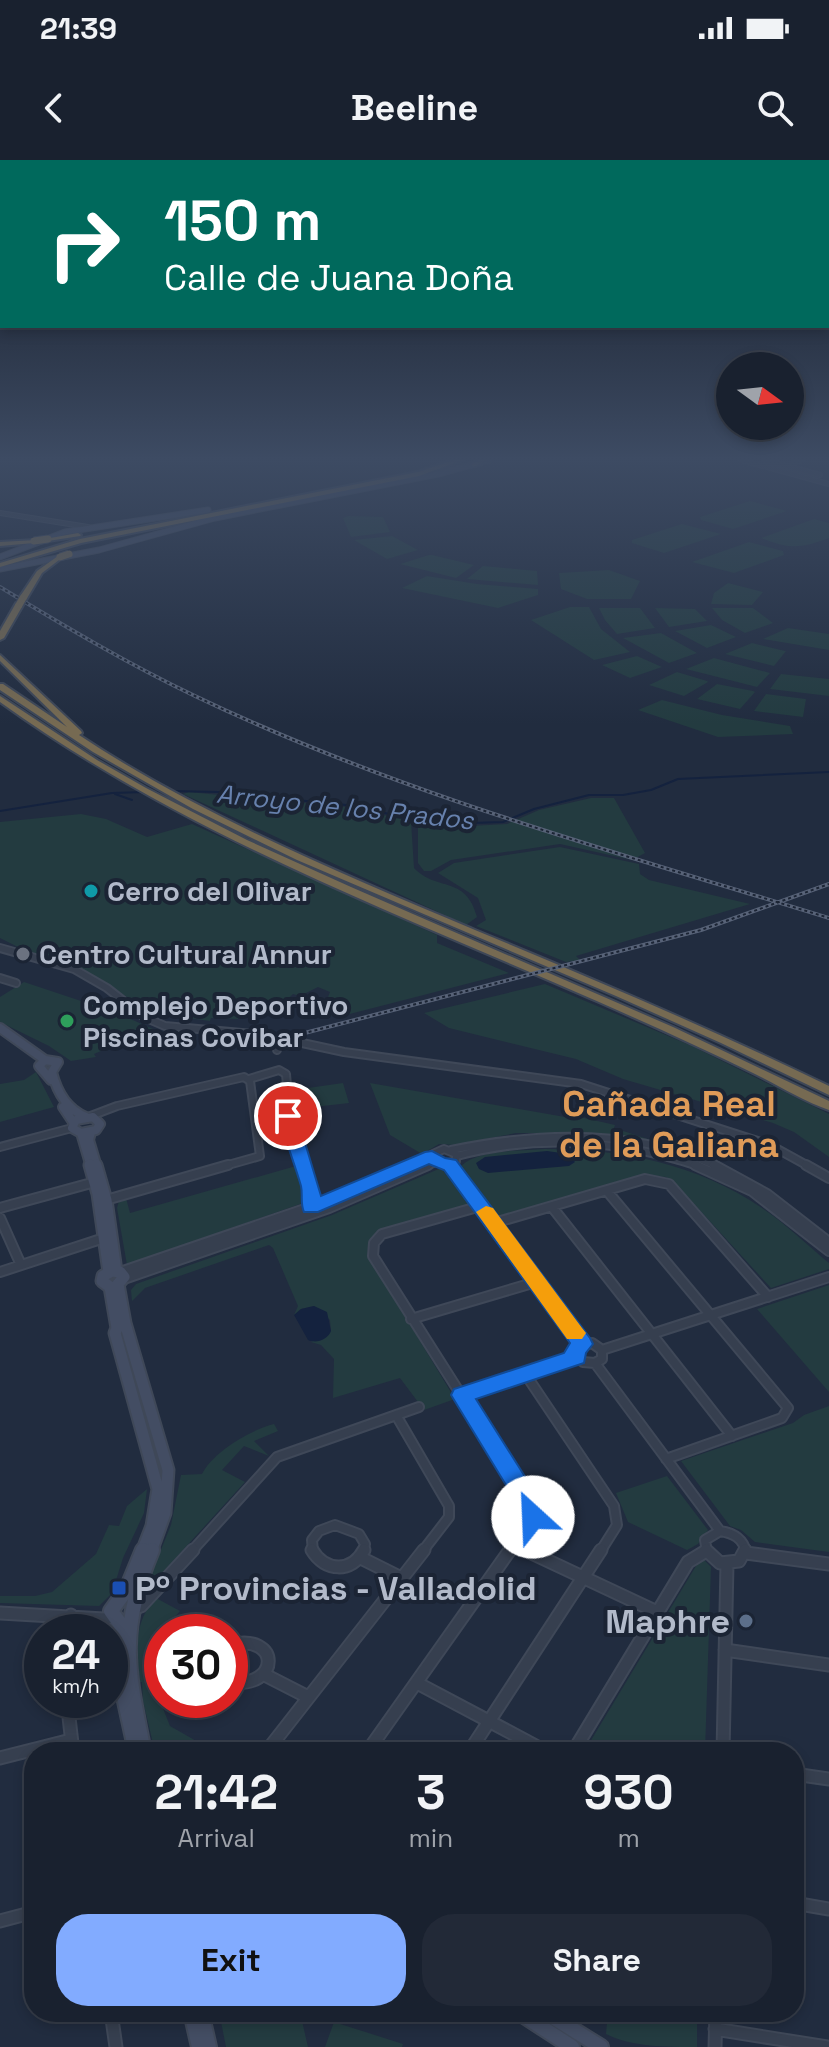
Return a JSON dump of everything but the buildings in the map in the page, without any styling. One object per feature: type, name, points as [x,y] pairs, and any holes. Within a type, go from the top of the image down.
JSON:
[{"type":"highway","points":[[0,563],[48,548]]},
{"type":"highway","points":[[0,563],[54,548]]},
{"type":"highway","points":[[0,638],[39,572],[60,557],[86,548]]},
{"type":"highway","points":[[0,626],[19,604]]},
{"type":"highway","points":[[0,657],[76,732]]},
{"type":"highway","points":[[0,665],[23,682]]},
{"type":"highway","points":[[0,678],[132,771]]},
{"type":"highway","points":[[0,686],[61,730],[182,800],[297,856],[654,1009],[829,1091]]},
{"type":"highway","points":[[0,698],[37,727]]},
{"type":"highway","points":[[0,707],[161,801],[273,856],[705,1045],[829,1106]]},
{"type":"main road","points":[[0,563],[30,548]]},
{"type":"main road","points":[[0,563],[105,548]]},
{"type":"main road","points":[[0,1028],[23,1041],[48,1066],[79,1129],[95,1182],[104,1238],[116,1277]]},
{"type":"main road","points":[[48,1066],[65,1102],[74,1112],[99,1121],[99,1127],[79,1129]]},
{"type":"main road","points":[[79,1129],[87,1117]]},
{"type":"main road","points":[[79,1129],[89,1140],[106,1200],[116,1277],[115,1333],[158,1489],[152,1526],[123,1610],[123,1692],[134,1742]]},
{"type":"main road","points":[[123,1610],[128,1662],[142,1742]]},
{"type":"main road","points":[[193,2022],[199,2047]]},
{"type":"main road","points":[[203,2022],[209,2047]]},
{"type":"main road","points":[[533,2022],[572,2047]]},
{"type":"main road","points":[[561,2022],[601,2047]]},
{"type":"street","points":[[0,948],[74,969],[107,988],[151,1021],[180,1029],[279,1037],[344,1052],[581,1084],[770,1145],[829,1178]]},
{"type":"street","points":[[0,978],[16,983]]},
{"type":"street","points":[[277,1050],[279,1037]]},
{"type":"street","points":[[87,1117],[229,1078],[249,1079],[279,1070],[286,1074],[285,1097],[289,1122],[312,1189],[311,1207]]},
{"type":"street","points":[[106,1200],[260,1156],[249,1079]]},
{"type":"street","points":[[99,1121],[108,1110]]},
{"type":"street","points":[[0,1147],[79,1129]]},
{"type":"street","points":[[454,1153],[498,1140],[548,1136],[597,1138],[658,1148],[717,1167],[745,1180],[787,1207],[829,1242]]},
{"type":"street","points":[[116,1277],[329,1208],[434,1159],[441,1149],[454,1153],[559,1142],[626,1148],[662,1155],[739,1184],[780,1210],[829,1251]]},
{"type":"street","points":[[450,1164],[454,1153]]},
{"type":"street","points":[[116,1277],[434,1159],[450,1164],[583,1344]]},
{"type":"street","points":[[494,1223],[645,1179],[669,1184],[768,1297]]},
{"type":"street","points":[[0,1208],[95,1182]]},
{"type":"street","points":[[607,1191],[788,1408],[782,1418],[666,1459]]},
{"type":"street","points":[[374,1742],[529,1526],[532,1510],[462,1395],[458,1394],[376,1265],[374,1243],[389,1231],[481,1206]]},
{"type":"street","points":[[552,1207],[732,1436]]},
{"type":"street","points":[[0,1218],[21,1265]]},
{"type":"street","points":[[0,1272],[104,1238]]},
{"type":"street","points":[[602,1350],[829,1277]]},
{"type":"street","points":[[411,1319],[536,1282]]},
{"type":"street","points":[[592,1343],[602,1350],[602,1359],[595,1363],[582,1362],[575,1351],[583,1344],[592,1343]]},
{"type":"street","points":[[462,1395],[576,1357]]},
{"type":"street","points":[[595,1363],[720,1531],[737,1535],[746,1553]]},
{"type":"street","points":[[475,1742],[615,1532],[617,1513],[526,1375]]},
{"type":"street","points":[[115,1614],[141,1606],[277,1457],[419,1407]]},
{"type":"street","points":[[274,1742],[451,1512],[396,1415]]},
{"type":"street","points":[[344,1525],[362,1537],[364,1544],[359,1557],[345,1566],[327,1566],[314,1557],[311,1543],[319,1531],[344,1525]]},
{"type":"street","points":[[720,1531],[705,1540],[706,1551],[714,1560],[727,1564],[739,1561],[746,1553]]},
{"type":"street","points":[[515,1545],[657,1612]]},
{"type":"street","points":[[579,1742],[688,1562],[706,1551]]},
{"type":"street","points":[[746,1553],[829,1564]]},
{"type":"street","points":[[359,1557],[401,1578]]},
{"type":"street","points":[[723,1742],[727,1564]]},
{"type":"street","points":[[0,1613],[36,1614]]},
{"type":"street","points":[[248,1642],[253,1641],[265,1648],[270,1661],[265,1675],[248,1683]]},
{"type":"street","points":[[725,1650],[829,1665]]},
{"type":"street","points":[[265,1675],[308,1697]]},
{"type":"street","points":[[417,1683],[528,1742]]},
{"type":"street","points":[[69,1718],[72,1742]]},
{"type":"street","points":[[0,1758],[24,1754]]},
{"type":"street","points":[[804,1775],[829,1779]]},
{"type":"street","points":[[804,1905],[829,1909]]},
{"type":"street","points":[[0,1921],[24,1915]]},
{"type":"street","points":[[112,2022],[116,2047]]},
{"type":"street","points":[[715,2022],[715,2047]]},
{"type":"street","points":[[715,2029],[827,2047]]},
{"type":"green space","points":[[368,548],[418,550],[387,559]]},
{"type":"green space","points":[[648,548],[679,548],[664,553]]},
{"type":"green space","points":[[732,548],[772,548],[783,551],[784,555],[734,573],[692,562]]},
{"type":"green space","points":[[429,555],[474,565],[456,578],[400,564]]},
{"type":"green space","points":[[483,566],[537,571],[538,585],[467,579]]},
{"type":"green space","points":[[609,570],[640,581],[631,599],[587,599],[561,589],[559,573]]},
{"type":"green space","points":[[427,576],[538,589],[538,595],[498,608],[402,588]]},
{"type":"green space","points":[[728,583],[763,592],[752,605],[711,604],[714,593]]},
{"type":"green space","points":[[570,607],[589,607],[601,629],[630,652],[594,660],[531,620]]},
{"type":"green space","points":[[599,608],[640,608],[655,628],[617,634]]},
{"type":"green space","points":[[655,608],[695,609],[707,621],[669,627]]},
{"type":"green space","points":[[712,608],[753,608],[773,623],[745,633],[722,620]]},
{"type":"green space","points":[[711,625],[736,637],[707,648],[675,631]]},
{"type":"green space","points":[[788,628],[829,634],[829,650],[763,639]]},
{"type":"green space","points":[[661,633],[697,653],[669,663],[623,638]]},
{"type":"green space","points":[[752,643],[786,651],[774,666],[725,654]]},
{"type":"green space","points":[[637,656],[662,667],[630,678],[602,665]]},
{"type":"green space","points":[[714,658],[770,673],[757,687],[686,669]]},
{"type":"green space","points":[[677,672],[708,682],[684,696],[649,685]]},
{"type":"green space","points":[[781,674],[829,679],[829,696],[770,689]]},
{"type":"green space","points":[[717,684],[755,692],[740,709],[697,699]]},
{"type":"green space","points":[[766,694],[806,699],[803,717],[754,711]]},
{"type":"green space","points":[[662,700],[722,715],[790,726],[793,734],[718,737],[638,710]]},
{"type":"green space","points":[[189,792],[346,807],[411,821],[414,868],[466,895],[477,917],[466,925],[183,794]]},
{"type":"green space","points":[[591,798],[614,798],[645,853],[632,860],[560,844],[451,860],[431,871],[424,871],[418,863],[418,822],[470,826],[507,824],[539,810]]},
{"type":"green space","points":[[81,814],[106,819],[147,837],[192,824],[437,935],[437,943],[509,973],[338,1017],[325,1015],[333,1008],[325,1005],[330,992],[318,987],[300,996],[293,994],[271,1015],[240,1013],[238,1019],[211,1018],[210,1021],[158,1014],[74,968],[40,958],[0,938],[0,822]]},
{"type":"green space","points":[[560,847],[639,864],[640,874],[649,880],[750,904],[576,956],[580,960],[566,962],[476,926],[486,920],[478,898],[438,873],[454,863]]},
{"type":"green space","name":"Complejo Deportivo Piscinas Covibar","points":[[24,982],[117,1013],[153,1029],[94,1054],[96,1057],[71,1061],[49,1046],[0,1022],[0,997]]},
{"type":"green space","points":[[545,984],[692,1046],[829,1114],[829,1157],[794,1132],[773,1123],[623,1079],[576,1059],[449,1028],[424,1013]]},
{"type":"green space","points":[[36,1072],[54,1107],[0,1122],[0,1084],[24,1080]]},
{"type":"green space","points":[[343,1083],[349,1103],[314,1107],[308,1088]]},
{"type":"green space","points":[[370,1083],[565,1117],[567,1114],[615,1125],[614,1128],[663,1144],[589,1133],[516,1133],[455,1145],[439,1144],[422,1154],[390,1135]]},
{"type":"green space","points":[[545,1149],[631,1156],[712,1180],[771,1214],[829,1263],[829,1269],[771,1288],[666,1177],[645,1176],[499,1217],[461,1166],[478,1156]]},
{"type":"green space","points":[[296,1166],[307,1198],[303,1203],[127,1265],[117,1208],[119,1201],[126,1198],[130,1213]]},
{"type":"green space","points":[[441,1168],[470,1205],[379,1232],[368,1245],[368,1255],[455,1399],[424,1410],[400,1378],[333,1398],[334,1359],[321,1345],[311,1342],[331,1331],[330,1320],[314,1306],[301,1309],[294,1315],[298,1306],[269,1245],[145,1288],[132,1301],[131,1290],[136,1284],[332,1215]]},
{"type":"green space","points":[[829,1285],[829,1392],[757,1309]]},
{"type":"green space","points":[[829,1406],[829,1552],[755,1542],[741,1530],[730,1526],[681,1461],[793,1423],[804,1415]]},
{"type":"green space","points":[[274,1424],[278,1431],[254,1441],[269,1456],[244,1446],[222,1470],[245,1482],[152,1584],[147,1584],[171,1525],[181,1475],[202,1474],[233,1443]]},
{"type":"green space","points":[[667,1476],[708,1530],[698,1544],[687,1550],[628,1522],[616,1493]]},
{"type":"green space","points":[[147,1489],[144,1513],[123,1558],[112,1593],[99,1606],[0,1603],[0,1596],[35,1596],[52,1592],[96,1554],[109,1525],[119,1526],[127,1506]]},
{"type":"green space","points":[[703,1559],[711,1567],[705,1742],[590,1742]]},
{"type":"green space","points":[[156,1598],[180,1611],[177,1614],[145,1614]]},
{"type":"green space","points":[[144,1615],[144,1705],[137,1648]]},
{"type":"green space","points":[[147,1718],[167,1718],[170,1726],[198,1742],[153,1742]]},
{"type":"green space","points":[[221,2022],[302,2022],[308,2047],[226,2047]]},
{"type":"green space","points":[[334,2022],[403,2044],[402,2047],[325,2047]]},
{"type":"green space","points":[[607,2022],[697,2022],[697,2047],[627,2042],[606,2034]]},
{"type":"water","points":[[547,1151],[568,1154],[575,1162],[569,1166],[488,1173],[479,1169],[476,1163],[485,1157]]},
{"type":"water","points":[[314,1306],[327,1312],[331,1331],[318,1341],[308,1340],[294,1315],[301,1309]]},
{"type":"waterway","name":"Arroyo de los Prados","points":[[172,791],[218,792],[346,805],[413,819],[471,823],[503,822],[534,809],[589,795],[623,795],[651,790],[678,779],[829,772]]},
{"type":"waterway","name":"Arroyo de los Prados","points":[[0,811],[112,793],[145,792]]},
{"type":"waterway","name":"Arroyo de los Prados","points":[[152,792],[165,792]]},
{"type":"waterway","points":[[115,794],[132,800]]},
{"type":"railway","points":[[0,587],[170,684],[272,731],[508,819],[778,902]]},
{"type":"railway","points":[[778,902],[829,884]]},
{"type":"railway","points":[[297,1035],[701,930],[778,902]]},
{"type":"railway","points":[[778,902],[829,918]]},
{"type":"slow traffic","points":[[486,1212],[575,1333]]},
{"type":"place","name":"Cerro del Olivar","points":[[91,891]]},
{"type":"place","name":"Centro Cultural Annur","points":[[23,954]]},
{"type":"place","name":"Complejo Deportivo Piscinas Covibar","points":[[67,1021]]},
{"type":"place","name":"Pº Provincias - Valladolid","points":[[119,1588]]},
{"type":"place","name":"Maphre","points":[[746,1621]]},
{"type":"district","name":"Cañada Real de la Galiana","points":[[669,1124]]},
{"type":"route","points":[[288,1116],[296,1150],[312,1189],[311,1207],[432,1156],[440,1164],[450,1164],[583,1344],[575,1351],[576,1357],[462,1395],[529,1502],[533,1517]]}]
